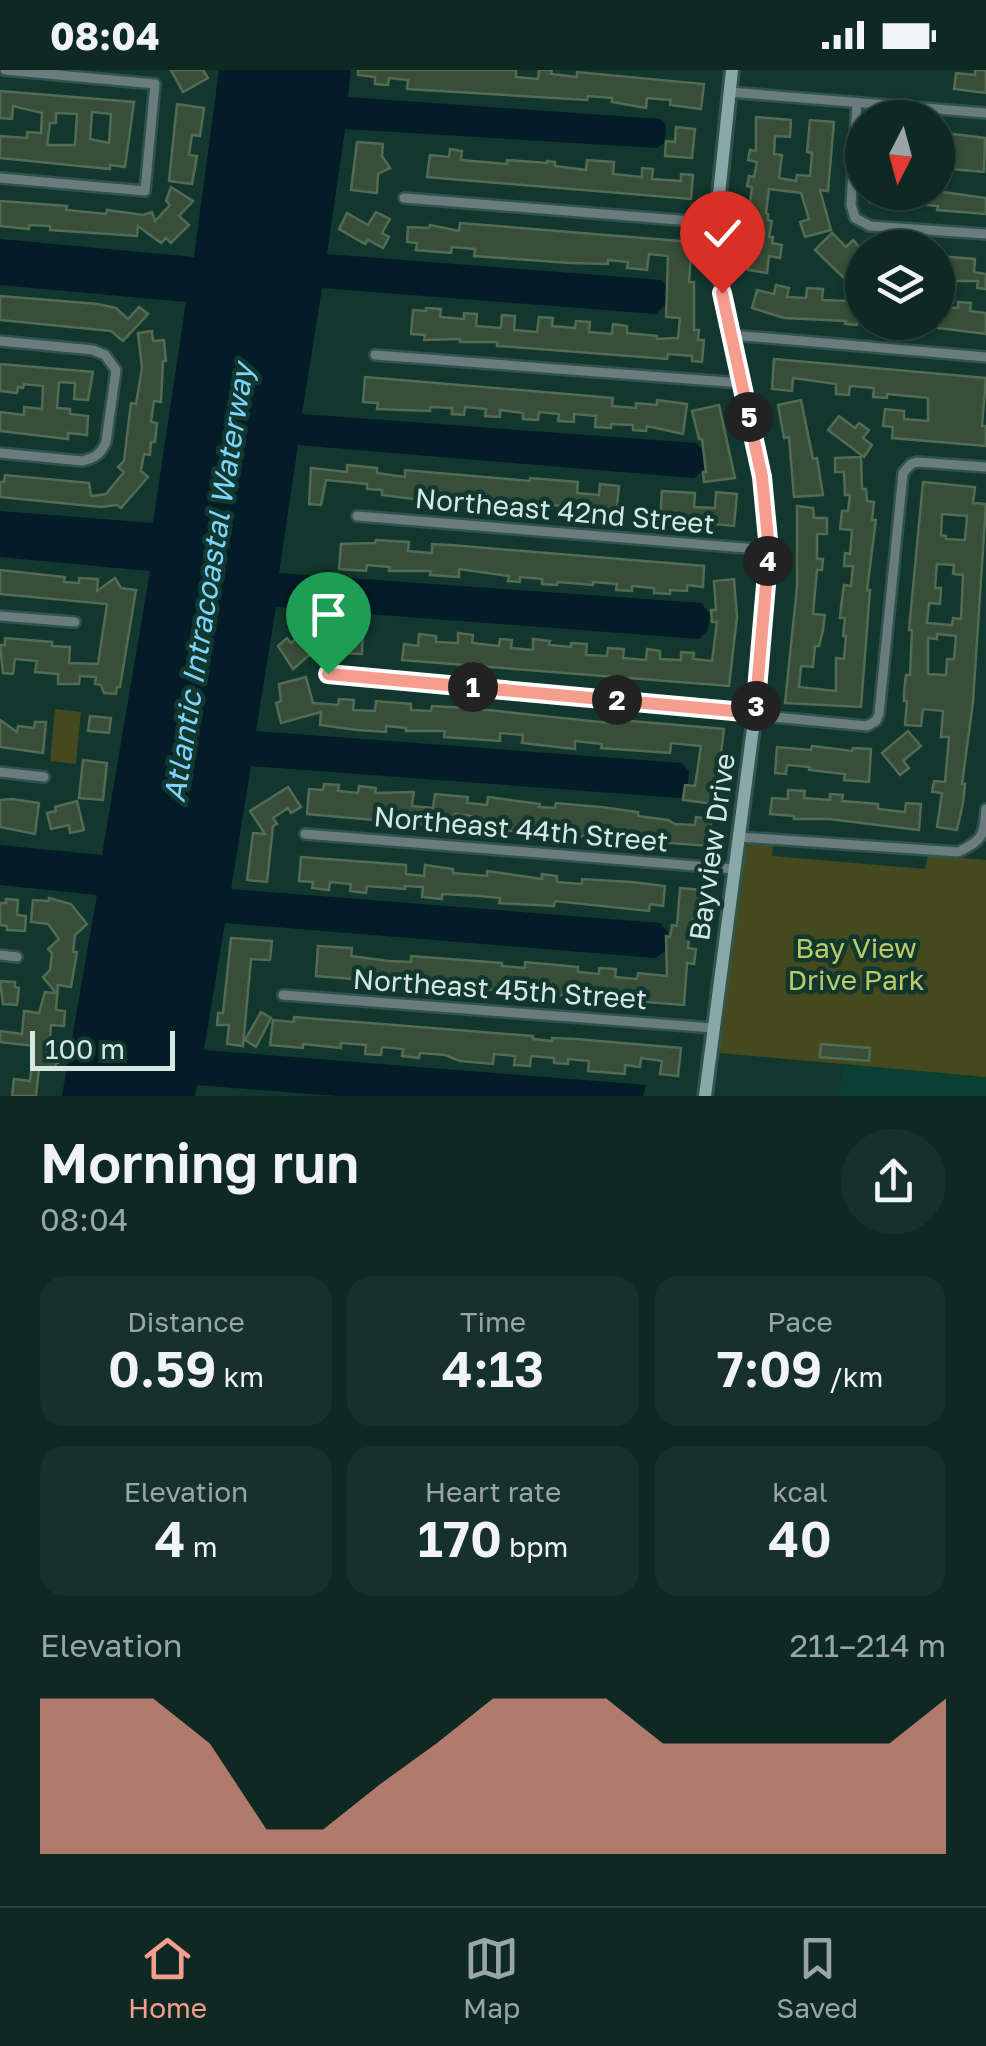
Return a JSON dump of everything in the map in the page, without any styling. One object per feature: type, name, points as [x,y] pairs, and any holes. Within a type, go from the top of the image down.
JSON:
[{"type":"street","points":[[0,178],[145,190],[156,84],[4,70]]},
{"type":"street","name":"Bayview Drive","points":[[704,1096],[755,713],[769,550],[762,477],[722,293],[716,223],[732,70]]},
{"type":"street","points":[[729,92],[845,102]]},
{"type":"street","points":[[955,111],[986,114]]},
{"type":"street","points":[[404,198],[716,223]]},
{"type":"street","points":[[853,210],[856,218],[870,226],[986,234]]},
{"type":"street","points":[[732,335],[986,357]]},
{"type":"street","points":[[0,341],[93,350],[105,355],[116,370],[106,442],[93,459],[0,454]]},
{"type":"street","points":[[375,355],[741,384]]},
{"type":"street","points":[[328,674],[867,726],[880,714],[900,480],[906,468],[917,462],[986,467]]},
{"type":"street","name":"Northeast 42nd Street","points":[[357,516],[769,550]]},
{"type":"street","points":[[0,616],[74,622]]},
{"type":"street","points":[[0,772],[44,777]]},
{"type":"street","points":[[739,837],[958,852],[975,844],[984,833],[986,809]]},
{"type":"street","name":"Northeast 44th Street","points":[[304,834],[733,869]]},
{"type":"street","points":[[0,955],[16,957]]},
{"type":"street","name":"Northeast 45th Street","points":[[283,995],[714,1028]]},
{"type":"shaded area","points":[[843,1064],[986,1077],[986,1096],[839,1096]]},
{"type":"green space","points":[[55,709],[81,712],[76,764],[50,761]]},
{"type":"green space","name":"Bay View Drive Park","points":[[754,843],[773,844],[772,856],[925,869],[928,855],[986,860],[986,1077],[719,1053],[742,853]]},
{"type":"water","name":"Atlantic Intracoastal Waterway","points":[[219,70],[351,70],[348,97],[661,119],[666,125],[665,142],[657,148],[345,129],[327,254],[661,280],[668,287],[666,304],[656,314],[322,288],[302,414],[696,443],[704,451],[704,470],[694,478],[298,445],[279,573],[701,603],[710,614],[708,630],[699,639],[276,607],[256,731],[682,763],[689,772],[687,791],[681,798],[251,766],[231,889],[660,923],[668,932],[666,950],[656,958],[225,923],[204,1050],[646,1085],[643,1096],[337,1096],[197,1085],[195,1096],[62,1096],[97,895],[0,885],[0,845],[102,855],[150,571],[0,557],[0,511],[153,523],[186,302],[0,285],[0,239],[194,257]]},
{"type":"building","points":[[171,70],[203,70],[208,78],[183,92]]},
{"type":"building","points":[[358,70],[516,70],[516,77],[538,79],[539,70],[552,70],[551,74],[577,77],[577,72],[704,84],[701,109],[647,98],[646,108],[588,96],[587,100],[407,89],[408,80],[389,78],[388,85],[375,84],[375,77],[358,75]]},
{"type":"building","points":[[975,70],[986,70],[986,93],[954,89],[956,73],[975,75]]},
{"type":"building","points":[[0,91],[134,102],[125,167],[110,165],[110,169],[0,158],[0,136],[27,138],[27,132],[41,133],[42,113],[13,106],[12,119],[0,118]],"holes":[[[92,112],[111,114],[109,143],[90,139]],[[56,113],[77,114],[75,145],[47,145],[50,123],[56,123]]]},
{"type":"building","points":[[177,104],[204,108],[200,136],[192,135],[189,155],[197,156],[192,184],[169,181]]},
{"type":"building","points":[[756,117],[791,120],[790,137],[775,136],[774,154],[782,155],[779,178],[796,181],[797,175],[810,176],[810,120],[834,122],[828,191],[820,190],[831,230],[805,237],[800,222],[809,219],[801,193],[769,189],[769,237],[773,237],[772,243],[782,245],[780,258],[769,256],[767,273],[748,270],[755,226],[747,224],[752,187],[747,186],[757,162],[748,160],[750,150],[756,151]]},
{"type":"building","points":[[676,127],[695,129],[692,158],[665,156],[666,141],[675,142]]},
{"type":"building","points":[[955,134],[985,138],[984,172],[955,169]]},
{"type":"building","points":[[357,142],[383,144],[382,156],[390,168],[378,174],[377,193],[351,190]]},
{"type":"building","points":[[450,149],[462,151],[461,160],[507,164],[507,160],[547,161],[555,162],[555,166],[586,170],[587,160],[614,162],[613,174],[642,177],[642,168],[653,169],[652,179],[681,181],[681,174],[693,175],[691,199],[427,177],[430,155],[449,157]]},
{"type":"building","points":[[171,187],[193,201],[179,216],[189,225],[171,243],[166,238],[161,243],[138,226],[137,236],[50,230],[50,226],[0,226],[0,201],[67,206],[66,210],[106,214],[107,210],[143,215],[152,212],[155,221],[170,205],[166,201]]},
{"type":"building","points":[[955,194],[986,198],[986,214],[937,210],[955,210]]},
{"type":"building","points":[[376,212],[390,219],[382,233],[389,237],[383,248],[368,240],[365,244],[339,229],[347,213],[368,225]]},
{"type":"building","points":[[460,223],[692,242],[689,282],[694,282],[694,330],[699,330],[698,340],[704,340],[702,362],[692,361],[692,356],[668,354],[667,359],[497,346],[497,342],[424,340],[425,335],[411,334],[413,310],[426,308],[441,309],[440,317],[464,319],[464,313],[477,314],[476,326],[501,328],[502,315],[515,316],[514,330],[537,332],[539,317],[553,318],[552,326],[575,328],[576,321],[590,322],[589,332],[612,334],[613,324],[627,326],[627,333],[657,339],[678,338],[680,318],[666,317],[668,256],[649,254],[647,270],[627,268],[628,262],[608,260],[608,264],[570,263],[474,256],[475,249],[452,247],[451,253],[416,250],[417,243],[407,242],[408,227],[430,225],[459,231]]},
{"type":"building","points":[[832,233],[845,246],[845,279],[815,250]]},
{"type":"building","points":[[955,257],[975,259],[974,272],[986,274],[986,289],[977,288],[978,281],[955,281]]},
{"type":"building","points":[[776,285],[789,288],[787,297],[806,298],[807,288],[823,289],[822,300],[845,301],[845,321],[784,318],[752,308],[757,290],[774,294]]},
{"type":"building","points":[[0,296],[98,304],[116,308],[128,319],[139,307],[148,314],[123,341],[111,331],[0,320]]},
{"type":"building","points":[[958,302],[971,303],[970,311],[986,313],[986,334],[955,330]]},
{"type":"building","points":[[152,331],[153,341],[164,340],[166,361],[161,402],[154,401],[151,422],[157,423],[155,442],[151,442],[150,455],[144,454],[141,471],[148,477],[121,508],[0,497],[0,482],[4,482],[5,475],[89,483],[91,496],[106,494],[124,472],[118,467],[124,461],[131,403],[136,404],[142,368],[138,333]]},
{"type":"building","points":[[774,359],[986,378],[982,426],[986,426],[986,446],[892,438],[893,427],[883,426],[885,409],[904,411],[904,419],[928,421],[928,398],[887,394],[887,398],[873,397],[874,388],[850,386],[849,395],[836,394],[836,384],[793,378],[792,391],[772,389]]},
{"type":"building","points":[[0,364],[93,372],[88,400],[74,399],[75,383],[59,382],[57,408],[88,416],[87,435],[68,433],[68,439],[0,431],[0,412],[24,415],[24,407],[42,409],[43,386],[24,384],[17,393],[0,391]]},
{"type":"building","points":[[365,377],[613,398],[612,406],[636,408],[636,403],[657,405],[657,400],[687,404],[683,434],[647,426],[646,431],[633,430],[633,425],[595,427],[596,416],[574,414],[574,422],[558,421],[559,414],[539,412],[538,420],[500,410],[500,417],[485,416],[486,409],[465,407],[464,415],[452,414],[452,408],[377,409],[378,403],[363,402]]},
{"type":"building","points":[[801,400],[823,495],[794,497],[789,437],[784,438],[778,405]]},
{"type":"building","points":[[719,405],[735,478],[704,482],[702,439],[692,411]]},
{"type":"building","points":[[839,416],[855,428],[859,423],[869,430],[863,438],[872,445],[864,457],[828,430]]},
{"type":"building","points":[[861,457],[862,489],[866,489],[867,501],[874,502],[872,520],[876,520],[867,590],[861,707],[785,703],[797,587],[797,506],[813,508],[814,518],[827,518],[827,534],[817,534],[817,559],[823,559],[822,570],[817,570],[813,614],[825,615],[823,630],[819,646],[815,646],[813,667],[801,666],[799,687],[836,691],[836,658],[844,659],[846,636],[841,607],[844,585],[851,586],[853,566],[844,566],[845,553],[850,554],[852,530],[840,529],[842,511],[848,511],[850,495],[845,495],[844,472],[835,472],[835,458]]},
{"type":"building","points":[[347,465],[377,468],[377,473],[405,477],[405,470],[578,482],[577,493],[599,495],[600,484],[619,486],[616,517],[562,512],[563,506],[536,504],[536,510],[461,503],[461,499],[433,496],[432,502],[382,495],[382,490],[367,489],[367,484],[326,480],[321,505],[309,504],[311,468],[347,472]]},
{"type":"building","points":[[923,482],[975,487],[973,503],[986,504],[973,702],[957,830],[937,827],[942,793],[932,792],[934,781],[945,782],[949,737],[941,737],[943,711],[923,709],[921,726],[905,725],[909,630]],"holes":[[[942,514],[967,516],[965,540],[941,535]],[[937,564],[954,565],[953,574],[963,575],[961,619],[953,618],[952,625],[927,623],[929,603],[940,604],[941,588],[935,588]],[[937,634],[956,636],[954,659],[947,659],[946,675],[928,674],[928,638],[937,639]]]},
{"type":"building","points":[[662,491],[695,493],[694,507],[715,508],[716,492],[737,494],[734,526],[660,519]]},
{"type":"building","points":[[409,542],[408,551],[432,553],[432,544],[704,566],[703,587],[687,585],[687,591],[670,590],[670,594],[632,586],[632,591],[616,590],[617,584],[593,582],[542,584],[542,579],[520,577],[520,582],[508,581],[509,576],[459,569],[459,577],[430,575],[431,571],[389,571],[390,567],[367,565],[366,571],[339,569],[341,544]]},
{"type":"building","points":[[0,570],[65,577],[64,582],[98,579],[97,591],[115,578],[121,588],[136,590],[116,694],[104,693],[101,685],[95,684],[96,677],[80,676],[79,684],[58,684],[58,674],[35,672],[37,661],[15,659],[13,674],[3,673],[0,645],[5,645],[5,638],[70,647],[69,663],[98,664],[107,604],[0,594]]},
{"type":"building","points":[[734,579],[737,617],[729,686],[402,660],[404,644],[418,646],[419,634],[436,636],[436,642],[458,643],[458,633],[473,635],[472,643],[499,646],[500,639],[512,640],[511,648],[533,650],[533,639],[550,641],[549,645],[587,644],[586,655],[607,656],[608,648],[624,649],[623,658],[646,660],[647,649],[660,651],[660,659],[681,660],[681,652],[694,653],[693,659],[712,661],[717,622],[712,622],[711,610],[716,610],[714,581]]},
{"type":"building","points":[[314,624],[328,639],[293,669],[278,646],[287,638],[291,643]]},
{"type":"building","points":[[331,626],[363,627],[362,654],[331,653]]},
{"type":"building","points":[[306,677],[313,703],[338,705],[339,699],[354,700],[353,710],[375,711],[376,701],[411,704],[411,710],[431,711],[432,706],[469,708],[619,724],[620,720],[724,729],[715,804],[683,800],[685,785],[695,786],[701,746],[671,743],[670,753],[601,748],[602,744],[575,741],[575,749],[522,743],[523,735],[500,733],[500,741],[444,737],[445,731],[406,731],[386,726],[386,732],[357,730],[320,725],[321,712],[281,723],[276,703],[281,701],[279,684]]},
{"type":"building","points":[[90,716],[111,718],[109,733],[88,731]]},
{"type":"building","points":[[0,720],[17,732],[18,726],[34,728],[35,722],[46,722],[43,753],[0,747]]},
{"type":"building","points":[[908,731],[921,746],[903,761],[909,768],[900,775],[882,753]]},
{"type":"building","points":[[812,746],[871,749],[869,782],[844,780],[845,774],[809,770],[810,767],[787,765],[786,774],[775,773],[777,747],[811,750]]},
{"type":"building","points":[[83,760],[107,763],[103,800],[79,798]]},
{"type":"building","points":[[324,784],[339,785],[338,791],[358,793],[359,786],[376,788],[375,793],[414,792],[412,806],[433,808],[435,794],[468,797],[467,803],[487,805],[488,797],[540,804],[539,807],[555,808],[556,803],[601,807],[638,812],[638,816],[675,824],[695,825],[696,817],[711,819],[709,846],[471,828],[472,816],[455,814],[454,819],[433,817],[432,825],[307,814],[309,789],[323,790]]},
{"type":"building","points":[[288,787],[301,807],[291,813],[288,808],[273,818],[277,824],[273,826],[267,882],[247,880],[253,833],[265,834],[250,811]]},
{"type":"building","points":[[788,790],[805,791],[804,798],[830,800],[830,794],[843,795],[842,801],[878,804],[878,809],[905,812],[906,803],[921,804],[919,830],[770,814],[772,798],[788,799]]},
{"type":"building","points":[[0,800],[39,803],[35,834],[0,827]]},
{"type":"building","points":[[77,801],[84,830],[70,833],[69,825],[51,829],[47,813]]},
{"type":"building","points":[[301,857],[406,865],[406,874],[424,876],[425,865],[487,876],[487,871],[542,879],[542,874],[557,876],[557,882],[582,884],[582,879],[665,886],[663,906],[650,904],[649,911],[555,901],[554,906],[499,903],[500,898],[480,896],[442,894],[442,899],[422,897],[423,887],[367,886],[366,893],[350,891],[351,884],[330,882],[329,890],[312,888],[313,882],[299,881]]},
{"type":"building","points":[[680,888],[702,890],[699,915],[691,921],[688,948],[696,949],[694,964],[687,963],[684,1005],[316,976],[318,946],[352,948],[351,956],[389,961],[411,962],[411,956],[525,968],[525,962],[578,967],[578,972],[599,974],[599,968],[616,969],[615,977],[637,979],[638,973],[667,976],[666,936],[670,937],[672,925],[677,926]]},
{"type":"building","points":[[49,898],[71,904],[87,924],[75,935],[73,952],[77,952],[71,987],[58,985],[56,1010],[65,1011],[64,1026],[51,1025],[50,1041],[57,1041],[55,1070],[39,1069],[36,1096],[12,1096],[14,1079],[30,1081],[34,1046],[0,1042],[0,1031],[22,1034],[24,1011],[39,1013],[45,992],[56,993],[43,977],[50,970],[52,953],[48,949],[59,939],[48,924],[31,922],[33,900]]},
{"type":"building","points":[[6,899],[18,900],[17,915],[26,916],[25,931],[7,930],[7,926],[0,925],[0,903],[6,903]]},
{"type":"building","points":[[231,938],[272,941],[270,960],[251,959],[243,1046],[227,1044],[229,1025],[217,1025],[218,1013],[223,1013]]},
{"type":"building","points":[[0,981],[15,982],[19,988],[17,1005],[3,1004]]},
{"type":"building","points":[[261,1012],[271,1018],[256,1047],[245,1040]]},
{"type":"building","points":[[294,1017],[533,1036],[552,1041],[576,1039],[681,1048],[678,1076],[660,1074],[662,1061],[641,1058],[640,1067],[625,1065],[625,1074],[588,1071],[589,1061],[568,1059],[568,1064],[554,1063],[554,1058],[531,1056],[530,1066],[514,1065],[515,1056],[494,1054],[493,1064],[460,1061],[445,1055],[402,1056],[403,1049],[382,1047],[381,1055],[365,1054],[366,1045],[270,1045],[273,1020],[294,1022]]},
{"type":"building","points":[[821,1044],[870,1048],[869,1061],[820,1057]]},
{"type":"route","points":[[328,674],[755,713],[769,550],[762,477],[722,293]]}]
